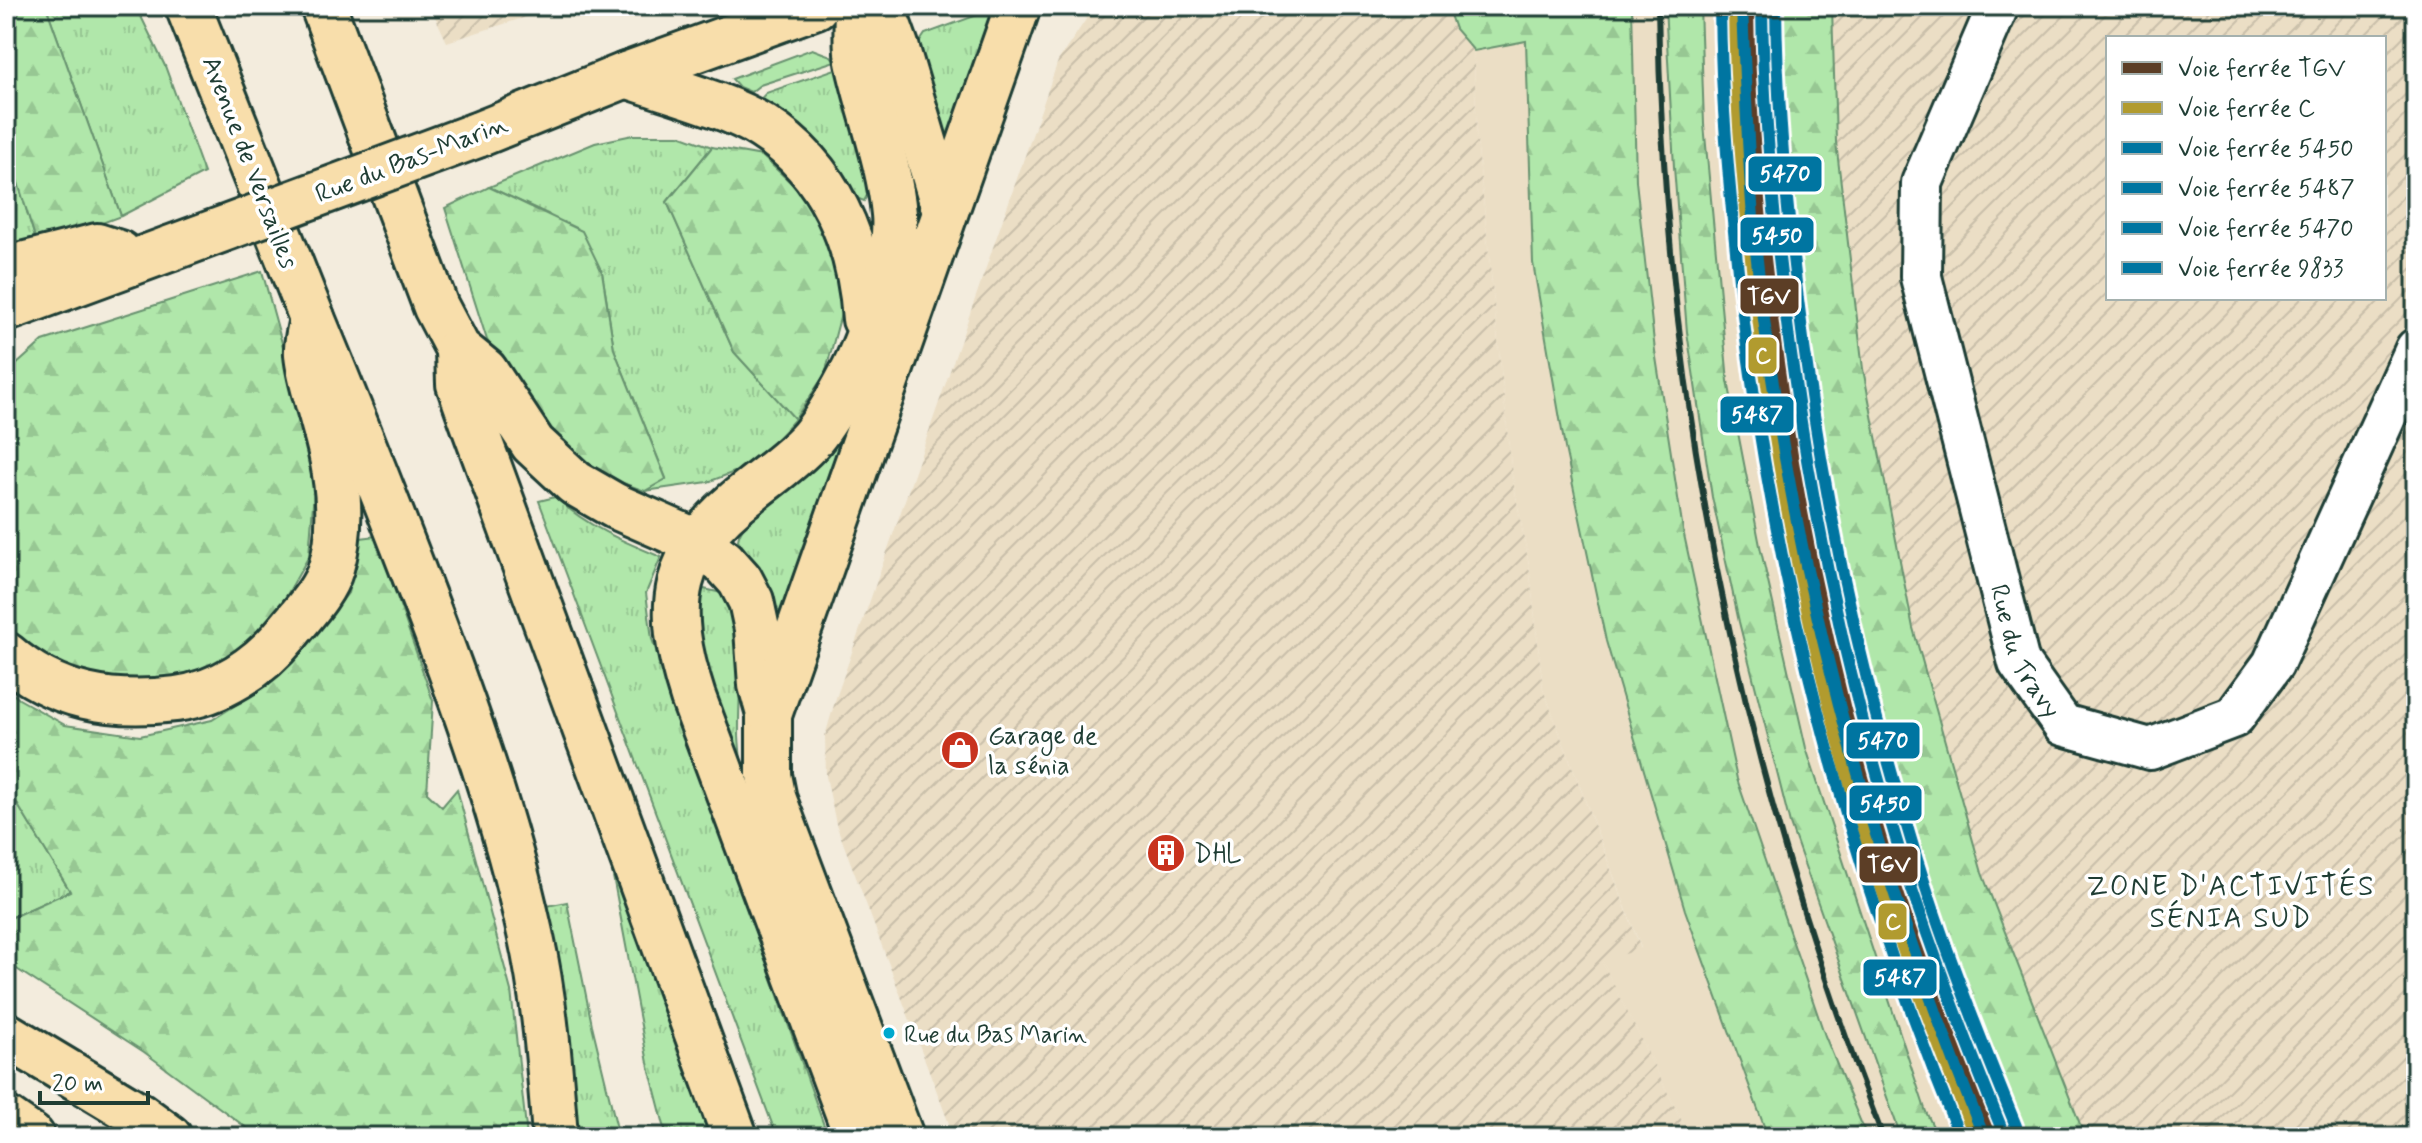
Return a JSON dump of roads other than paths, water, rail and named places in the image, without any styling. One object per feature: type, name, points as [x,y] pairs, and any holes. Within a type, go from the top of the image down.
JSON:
[{"type":"main road","name":"Avenue de Versailles","points":[[188,6],[373,467],[478,745],[508,843],[531,936],[549,1061],[555,1137]]},
{"type":"main road","points":[[323,6],[436,307],[458,349],[485,371],[533,444],[575,483],[615,506],[697,542],[731,569],[751,601],[757,629],[761,685],[769,714],[769,775],[774,800],[901,1137]]},
{"type":"main road","name":"Rue du Bas-Marin","points":[[15,293],[153,254],[816,6]]},
{"type":"main road","points":[[857,6],[857,58],[888,174],[894,218],[890,262],[851,375],[811,438],[718,519],[697,542],[681,575],[675,609],[682,663],[857,1137]]},
{"type":"main road","points":[[875,6],[884,13],[896,46],[945,212]]},
{"type":"main road","points":[[769,714],[1018,6]]},
{"type":"main road","points":[[626,75],[763,126],[805,161],[831,197],[851,237],[863,286],[866,337]]},
{"type":"main road","points":[[6,339],[15,293]]},
{"type":"main road","points":[[6,655],[46,684],[74,695],[113,702],[146,702],[181,698],[212,688],[245,674],[273,651],[316,597],[331,569],[336,540],[338,506],[335,470],[306,351],[312,318]]},
{"type":"main road","points":[[458,349],[459,384],[735,1137]]},
{"type":"main road","points":[[6,1035],[139,1115],[169,1137]]},
{"type":"main road","points":[[6,1119],[32,1137]]},
{"type":"street","name":"Rue du Travy","points":[[1998,6],[1922,183],[1921,277],[2019,663],[2063,725],[2150,749],[2234,717],[2273,664],[2416,349]]},
{"type":"railway","points":[[1658,6],[1663,151],[1675,296],[1694,439],[1720,582],[1751,723],[1789,862],[1833,1000],[1883,1137]]},
{"type":"rail line","name":"5487","points":[[1720,6],[1722,77],[1740,290],[1773,508],[1795,615],[1820,721],[1850,826],[1919,1034],[1960,1137]]},
{"type":"rail line","name":"C","points":[[1734,6],[1740,145],[1763,357],[1786,502],[1815,646],[1872,859],[1921,999],[1975,1137]]},
{"type":"rail line","name":"9833","points":[[1742,6],[1755,242],[1787,470],[1810,583],[1867,806],[1940,1024],[1982,1132]]},
{"type":"rail line","name":"TGV","points":[[1748,6],[1760,215],[1777,356],[1813,571],[1846,713],[1885,853],[1934,996],[1990,1137]]},
{"type":"rail line","name":"5450","points":[[1762,6],[1774,214],[1791,355],[1827,568],[1860,709],[1899,849],[1948,992],[2003,1132]]},
{"type":"rail line","name":"5470","points":[[1776,6],[1782,145],[1796,283],[1816,425],[1841,566],[1873,705],[1923,879],[2016,1126]]},
{"type":"place","name":"Garage de la sénia","points":[[960,750]]},
{"type":"place","name":"DHL","points":[[1166,853]]},
{"type":"place","name":"Rue du Bas Marin","points":[[889,1033]]},
{"type":"district","name":"ZONE D'ACTIVITÉS SÉNIA SUD","points":[[2231,901]]}]
